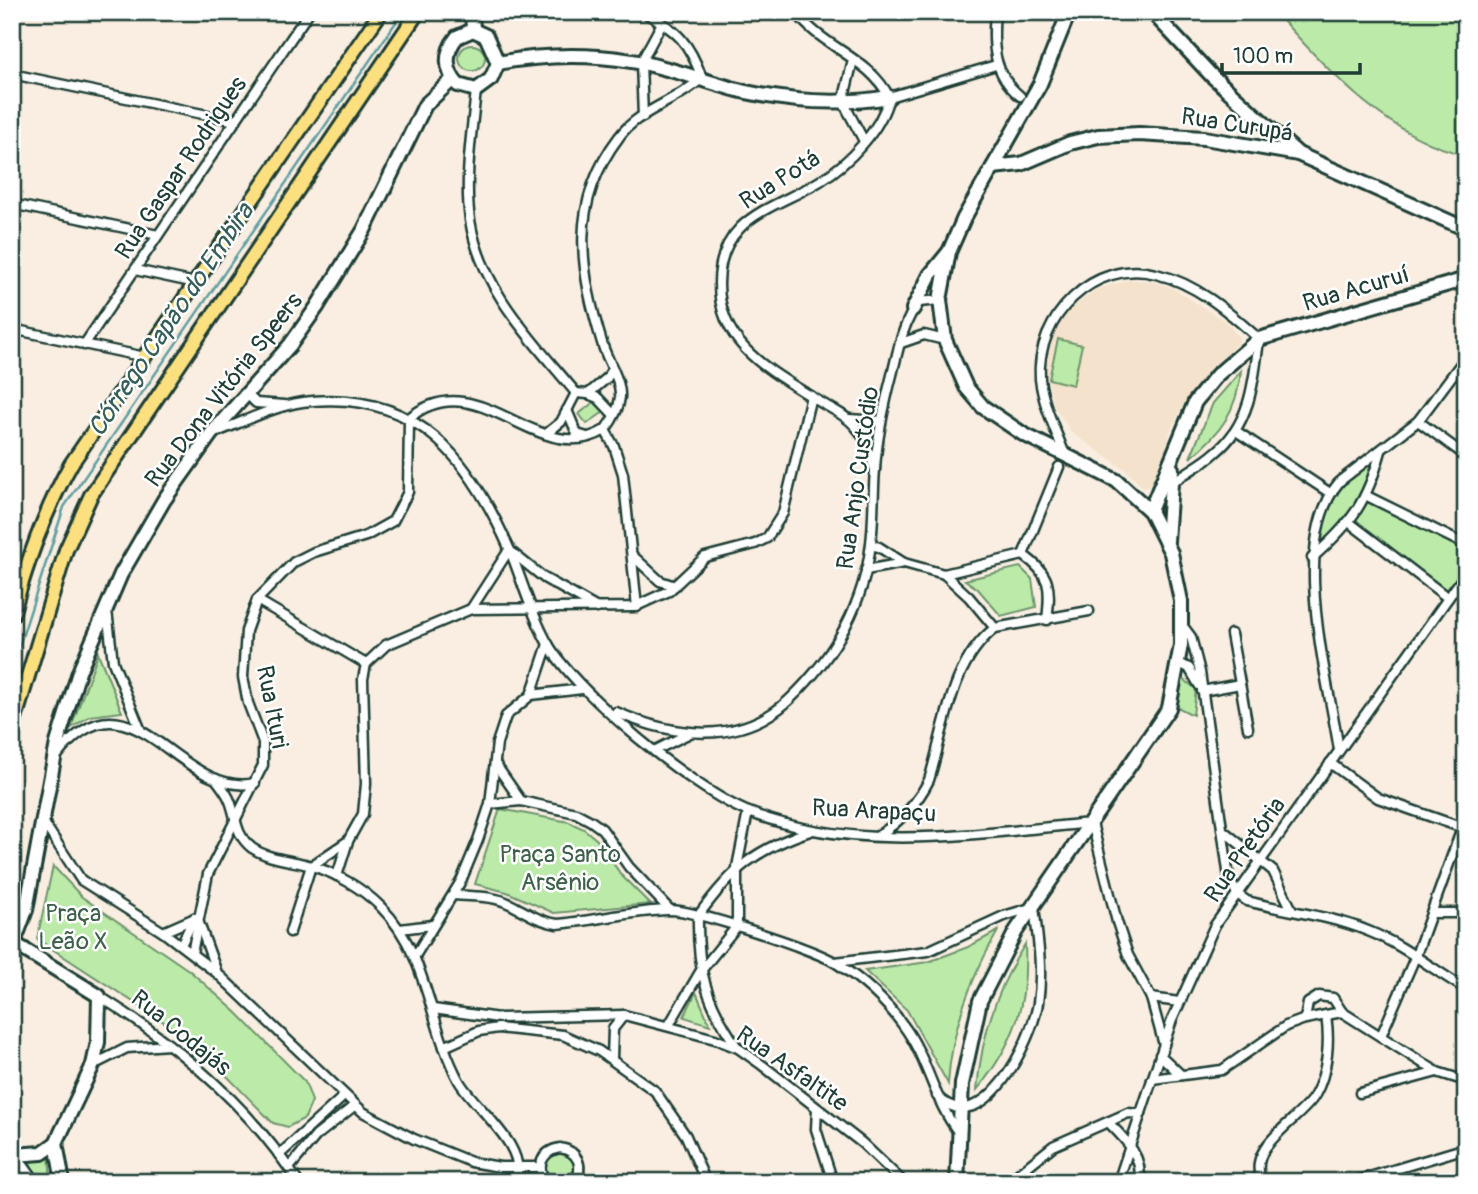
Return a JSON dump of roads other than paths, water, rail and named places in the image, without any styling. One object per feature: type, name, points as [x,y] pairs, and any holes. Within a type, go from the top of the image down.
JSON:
[{"type":"main road","points":[[12,615],[33,545],[60,483],[381,12]]},
{"type":"main road","points":[[12,729],[66,550],[91,495],[418,12]]},
{"type":"street","points":[[472,12],[473,30]]},
{"type":"street","points":[[644,12],[688,45],[702,78]]},
{"type":"street","points":[[796,12],[811,29],[881,79],[890,97]]},
{"type":"street","points":[[995,12],[996,65],[1011,89],[1020,96]]},
{"type":"street","points":[[913,309],[929,275],[948,252],[1048,68],[1069,12]]},
{"type":"street","points":[[1152,12],[1211,75],[1298,154]]},
{"type":"street","name":"Rua Gaspar Rodrigues","points":[[84,345],[307,13]]},
{"type":"street","points":[[643,117],[641,62],[662,23]]},
{"type":"street","points":[[473,30],[485,36],[498,63],[491,79],[476,90],[464,88],[453,79],[449,69],[449,50],[457,37],[473,30]]},
{"type":"street","points":[[498,63],[560,58],[608,58],[641,62],[778,97],[843,102],[890,97],[996,65]]},
{"type":"street","points":[[853,60],[843,102],[864,141]]},
{"type":"street","points":[[12,74],[236,121]]},
{"type":"street","points":[[211,434],[291,405],[311,401],[352,402],[410,418],[435,401],[457,400],[564,439],[587,437],[605,430],[614,415],[620,395],[586,286],[583,248],[586,209],[593,176],[621,133],[702,78]]},
{"type":"street","name":"Rua Dona Vitória Speers","points":[[14,946],[26,910],[52,762],[79,672],[107,605],[143,533],[211,434],[290,345],[323,299],[364,230],[425,105],[453,79]]},
{"type":"street","points":[[476,90],[469,181],[470,219],[478,252],[490,282],[510,313],[576,393],[598,398],[614,415]]},
{"type":"street","name":"Rua Potá","points":[[875,469],[864,439],[847,418],[752,358],[729,328],[721,306],[719,282],[723,257],[746,222],[763,209],[821,181],[880,123],[890,97]]},
{"type":"street","points":[[1256,147],[1267,142],[1270,127]]},
{"type":"street","name":"Rua Curupá","points":[[993,167],[1021,164],[1069,143],[1098,136],[1157,135],[1256,147],[1298,154],[1466,229]]},
{"type":"street","points":[[12,204],[159,235]]},
{"type":"street","points":[[948,252],[940,300],[945,340],[966,387],[983,407],[1062,461],[1116,481],[1150,511],[1167,541],[1177,579],[1182,625],[1179,663],[1169,708],[995,966],[980,1001],[969,1042],[959,1133],[957,1182]]},
{"type":"street","points":[[135,270],[196,283]]},
{"type":"street","points":[[1023,555],[1062,461],[1040,378],[1042,350],[1051,324],[1081,290],[1114,276],[1156,273],[1187,285],[1259,338]]},
{"type":"street","name":"Rua Acuruí","points":[[1259,338],[1466,279]]},
{"type":"street","points":[[913,309],[925,299],[940,300]]},
{"type":"street","name":"Rua Anjo Custódio","points":[[606,708],[648,723],[690,733],[723,733],[742,729],[771,715],[789,699],[836,645],[856,604],[866,570],[871,545],[875,469],[881,421],[901,343],[913,309]]},
{"type":"street","points":[[12,329],[145,357]]},
{"type":"street","points":[[901,343],[924,335],[945,340]]},
{"type":"street","points":[[1171,483],[1215,453],[1236,431],[1254,380],[1259,338]]},
{"type":"street","points":[[1150,511],[1173,461],[1195,402],[1217,375],[1259,338]]},
{"type":"street","points":[[1339,750],[1314,588],[1312,558],[1316,533],[1330,493],[1340,481],[1418,421],[1466,358]]},
{"type":"street","points":[[588,394],[607,379],[612,370]]},
{"type":"street","points":[[246,393],[256,403],[291,405]]},
{"type":"street","points":[[546,434],[561,422],[576,393]]},
{"type":"street","points":[[337,876],[348,841],[363,814],[365,803],[362,708],[366,664],[386,645],[471,610],[637,607],[656,599],[675,586],[705,556],[755,544],[767,538],[783,513],[811,396]]},
{"type":"street","points":[[567,407],[573,428],[587,437]]},
{"type":"street","name":"Rua Arapaçu","points":[[410,418],[444,443],[468,471],[509,550],[548,644],[582,689],[699,786],[748,812],[813,830],[913,837],[1092,823]]},
{"type":"street","name":"Rua Ituri","points":[[192,953],[197,915],[212,864],[255,783],[265,753],[248,703],[243,656],[246,631],[257,600],[294,562],[314,552],[366,536],[393,521],[408,492],[410,418]]},
{"type":"street","name":"Rua Potá","points":[[847,418],[881,421]]},
{"type":"street","points":[[1418,421],[1466,456]]},
{"type":"street","points":[[605,430],[614,446],[623,474],[637,607]]},
{"type":"street","points":[[1236,431],[1330,493]]},
{"type":"street","points":[[1312,558],[1350,523],[1367,496],[1381,451]]},
{"type":"street","points":[[1167,541],[1173,461]]},
{"type":"street","points":[[1367,496],[1466,545]]},
{"type":"street","points":[[1350,523],[1448,598]]},
{"type":"street","points":[[871,545],[904,563],[944,574],[977,605],[995,628]]},
{"type":"street","points":[[471,610],[509,550],[544,578],[599,609]]},
{"type":"street","points":[[882,567],[884,552]]},
{"type":"street","points":[[944,574],[1023,555]]},
{"type":"street","points":[[1023,555],[1044,571],[1047,581],[1047,620]]},
{"type":"street","points":[[632,556],[660,581],[675,586]]},
{"type":"street","points":[[866,570],[904,563]]},
{"type":"street","name":"Rua Pretória","points":[[1118,1182],[1160,1055],[1201,951],[1237,894],[1466,573]]},
{"type":"street","points":[[257,600],[366,664]]},
{"type":"street","points":[[107,605],[113,662],[141,731]]},
{"type":"street","points":[[877,836],[894,825],[921,795],[929,780],[964,665],[974,648],[995,628],[1089,611]]},
{"type":"street","points":[[1182,625],[1191,637],[1225,832],[1226,865],[1237,894],[1247,901],[1371,931],[1416,955],[1466,989]]},
{"type":"street","points":[[1231,634],[1248,728]]},
{"type":"street","points":[[531,695],[548,644]]},
{"type":"street","points":[[1179,663],[1189,668],[1202,691]]},
{"type":"street","points":[[1202,691],[1240,684]]},
{"type":"street","points":[[415,956],[432,925],[454,895],[490,804],[500,727],[514,706],[531,695],[582,689]]},
{"type":"street","points":[[52,762],[74,734],[87,726],[117,722],[141,731],[216,779],[238,786],[255,783]]},
{"type":"street","name":"Rua Anjo Custódio","points":[[656,750],[690,733]]},
{"type":"street","points":[[1330,763],[1378,798],[1464,828]]},
{"type":"street","points":[[496,765],[521,801]]},
{"type":"street","points":[[216,779],[229,798],[234,826],[244,840],[261,852],[337,876],[370,896],[400,929],[415,956],[444,1047],[466,1093],[507,1141],[519,1167],[514,1182]]},
{"type":"street","points":[[490,804],[521,801],[576,813],[591,821],[602,829],[629,867],[670,910]]},
{"type":"street","points":[[669,1025],[700,972],[737,926],[737,867],[748,812]]},
{"type":"street","points":[[1381,1036],[1416,955],[1466,817]]},
{"type":"street","points":[[42,820],[67,863],[82,880],[163,932],[217,973],[354,1106],[414,1139],[471,1162],[540,1167]]},
{"type":"street","points":[[1092,823],[1106,886],[1128,955],[1152,998],[1164,1045]]},
{"type":"street","points":[[738,1048],[721,1024],[700,972],[698,916],[737,867],[778,842],[813,830]]},
{"type":"street","points":[[1225,832],[1262,859],[1273,871],[1292,910]]},
{"type":"street","points":[[290,932],[311,866],[348,841]]},
{"type":"street","points":[[454,895],[493,898],[509,903],[542,921],[557,924],[670,910],[737,926],[835,962],[892,1010],[922,1058],[943,1113],[959,1133]]},
{"type":"street","points":[[835,962],[928,951],[1004,916],[1034,907]]},
{"type":"street","points":[[933,1091],[946,1104],[961,1110],[994,1093],[1016,1061],[1030,1031],[1038,1004],[1040,975],[1034,907]]},
{"type":"street","points":[[1431,913],[1466,913]]},
{"type":"street","points":[[163,932],[197,915],[217,973]]},
{"type":"street","name":"Rua Ituri","points":[[181,945],[197,915]]},
{"type":"street","points":[[400,929],[432,925]]},
{"type":"street","name":"Rua Codajás","points":[[14,946],[99,996],[200,1069],[279,1155],[298,1182]]},
{"type":"street","points":[[13,1154],[37,1154],[56,1143],[93,1065],[98,1042],[99,996]]},
{"type":"street","points":[[1305,1019],[1308,1003],[1319,996],[1333,998],[1342,1012],[1437,1072],[1466,1081]]},
{"type":"street","points":[[1152,998],[1180,1002]]},
{"type":"street","name":"Rua Asfaltite","points":[[433,1009],[499,1018],[624,1015],[669,1025],[738,1048],[862,1143],[903,1182]]},
{"type":"street","points":[[1152,1079],[1222,1070],[1274,1032],[1305,1019],[1342,1012]]},
{"type":"street","points":[[612,1058],[613,1028],[624,1015]]},
{"type":"street","points":[[1263,1182],[1259,1163],[1263,1152],[1314,1098],[1322,1081],[1327,1048],[1326,1015]]},
{"type":"street","points":[[563,1035],[567,1016]]},
{"type":"street","points":[[444,1047],[479,1031],[498,1028],[563,1035],[612,1058],[655,1091],[685,1136],[706,1182]]},
{"type":"street","points":[[93,1065],[127,1048],[169,1045]]},
{"type":"street","points":[[1160,1055],[1181,1075]]},
{"type":"street","points":[[1360,1093],[1437,1072]]},
{"type":"street","points":[[279,1155],[344,1096]]},
{"type":"street","points":[[289,1168],[316,1136],[354,1106]]},
{"type":"street","points":[[817,1109],[816,1129],[833,1182]]},
{"type":"street","points":[[1008,1182],[1053,1146],[1128,1113],[1140,1114]]},
{"type":"street","points":[[1109,1123],[1138,1158],[1139,1182]]},
{"type":"street","points":[[56,1143],[63,1182]]},
{"type":"street","points":[[546,1182],[540,1167],[547,1153],[560,1148],[567,1149],[578,1158],[578,1180]]},
{"type":"street","points":[[1353,1182],[1466,1148]]},
{"type":"street","points":[[13,1154],[33,1182]]},
{"type":"waterway","name":"Córrego Capão do Embira","points":[[12,668],[64,507],[403,12]]},
{"type":"park label","name":"Praça Santo Arsênio","points":[[560,868]]},
{"type":"park label","name":"Praça Leão X","points":[[73,927]]}]
